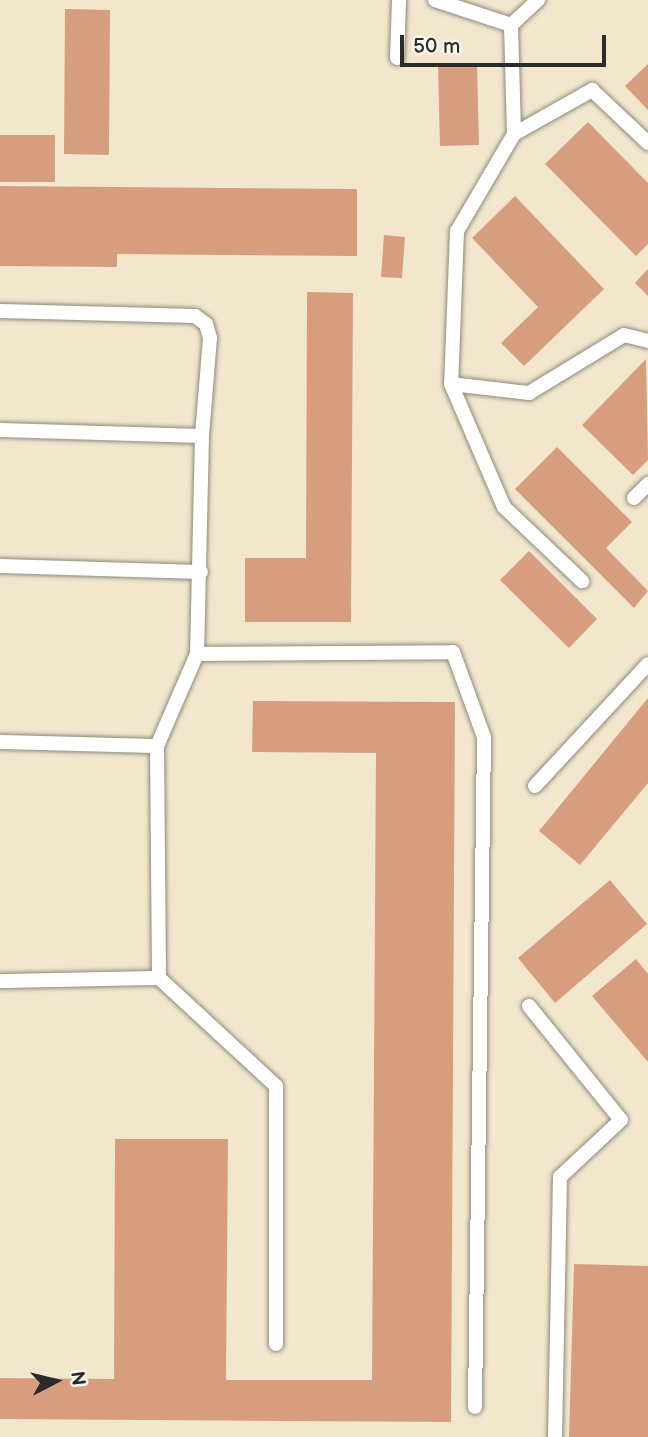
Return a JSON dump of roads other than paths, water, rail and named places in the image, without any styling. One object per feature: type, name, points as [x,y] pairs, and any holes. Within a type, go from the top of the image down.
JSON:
[{"type":"lane","points":[[397,58],[399,0]]},
{"type":"lane","points":[[435,0],[511,25]]},
{"type":"lane","points":[[514,134],[511,25],[538,0]]},
{"type":"lane","points":[[582,581],[504,507],[451,384],[457,231],[514,134],[592,90],[648,144]]},
{"type":"lane","points":[[0,311],[195,316],[206,324],[210,338],[202,436],[201,572],[197,654],[157,746],[159,978]]},
{"type":"lane","points":[[451,384],[529,393],[624,335],[648,341]]},
{"type":"lane","points":[[0,430],[202,436]]},
{"type":"lane","points":[[634,498],[648,484]]},
{"type":"lane","points":[[0,566],[201,572]]},
{"type":"lane","points":[[197,654],[453,652],[462,676],[484,737],[475,1407]]},
{"type":"lane","points":[[535,786],[648,664]]},
{"type":"lane","points":[[0,742],[157,746]]},
{"type":"lane","points":[[0,981],[13,977],[159,978],[276,1086],[276,1344]]},
{"type":"lane","points":[[529,1006],[621,1120],[560,1177],[555,1437]]}]
